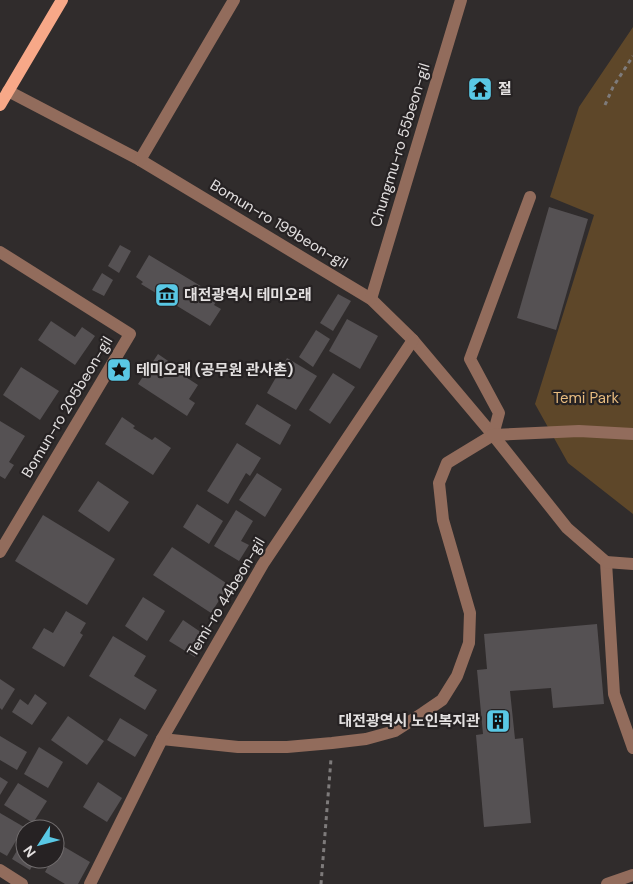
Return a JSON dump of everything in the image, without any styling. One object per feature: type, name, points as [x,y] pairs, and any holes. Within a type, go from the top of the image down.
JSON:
[{"type":"main road","points":[[0,105],[62,0]]},
{"type":"street","points":[[140,160],[234,0]]},
{"type":"street","name":"Chungmu-ro 55beon-gil","points":[[371,299],[461,0]]},
{"type":"street","name":"Bomun-ro 199beon-gil","points":[[8,90],[140,160],[371,299],[413,340],[493,435],[567,528],[606,562]]},
{"type":"street","points":[[493,435],[499,413],[470,360],[530,197]]},
{"type":"street","name":"Bomun-ro 205beon-gil","points":[[0,252],[130,334],[0,552]]},
{"type":"street","name":"Temi-ro 44beon-gil","points":[[90,884],[162,739],[263,564],[413,340]]},
{"type":"street","points":[[162,739],[238,747],[287,747],[332,744],[366,739],[395,731],[442,700],[457,676],[469,643],[470,613],[442,520],[439,483],[447,463],[493,435],[579,432],[633,434]]},
{"type":"street","points":[[633,564],[606,562],[614,694],[633,748]]},
{"type":"street","points":[[0,870],[22,884]]},
{"type":"street","points":[[607,884],[633,875]]},
{"type":"path","points":[[605,105],[613,87],[633,56]]},
{"type":"path","points":[[321,884],[332,744]]},
{"type":"green space","name":"Temi Park","points":[[633,27],[633,514],[568,463],[535,404],[594,215],[550,197],[579,107]]},
{"type":"building","points":[[549,207],[588,219],[556,330],[517,318]]},
{"type":"building","points":[[120,245],[131,251],[119,273],[108,266]]},
{"type":"building","points":[[149,255],[219,297],[214,305],[221,309],[210,326],[141,284],[143,282],[136,277]]},
{"type":"building","points":[[102,273],[113,280],[104,296],[92,290]]},
{"type":"building","points":[[338,294],[351,301],[333,331],[320,323]]},
{"type":"building","points":[[347,319],[378,336],[360,369],[329,351]]},
{"type":"building","points":[[51,321],[75,337],[82,327],[95,336],[75,365],[38,340]]},
{"type":"building","points":[[316,330],[330,339],[313,367],[299,357]]},
{"type":"building","points":[[158,354],[174,365],[172,368],[198,385],[189,399],[195,403],[187,416],[138,384]]},
{"type":"building","points":[[287,358],[317,376],[296,410],[267,393]]},
{"type":"building","points":[[21,367],[59,391],[40,420],[3,395]]},
{"type":"building","points":[[333,373],[355,387],[330,424],[309,410]]},
{"type":"building","points":[[257,404],[291,425],[280,445],[245,424]]},
{"type":"building","points":[[122,417],[135,426],[133,428],[152,440],[155,437],[171,448],[153,475],[105,444]]},
{"type":"building","points":[[0,421],[25,436],[9,462],[14,465],[5,479],[0,476]]},
{"type":"building","points":[[237,443],[261,458],[250,476],[246,473],[228,504],[207,491]]},
{"type":"building","points":[[257,473],[282,489],[265,517],[239,500]]},
{"type":"building","points":[[98,481],[129,502],[109,532],[78,511]]},
{"type":"building","points":[[197,504],[223,521],[209,544],[183,527]]},
{"type":"building","points":[[236,510],[253,521],[241,541],[249,545],[239,561],[214,546]]},
{"type":"building","points":[[43,515],[115,559],[87,605],[15,561]]},
{"type":"building","points":[[172,547],[229,585],[211,613],[153,575]]},
{"type":"building","points":[[143,597],[165,611],[147,641],[125,626]]},
{"type":"building","points":[[66,611],[86,623],[80,633],[83,635],[64,667],[32,648],[44,628],[53,633]]},
{"type":"building","points":[[183,620],[208,637],[195,657],[169,641]]},
{"type":"building","name":"대전광역시 노인복지관","points":[[597,624],[604,704],[553,708],[551,688],[510,691],[515,739],[523,738],[531,823],[484,827],[476,735],[483,734],[477,670],[487,669],[484,634]]},
{"type":"building","points":[[113,636],[146,656],[134,676],[157,690],[145,710],[89,676]]},
{"type":"building","points":[[0,679],[15,689],[2,710],[0,708]]},
{"type":"building","points":[[35,694],[47,703],[32,725],[12,712],[20,699],[28,705]]},
{"type":"building","points":[[68,716],[104,741],[87,765],[51,740]]},
{"type":"building","points":[[120,718],[148,735],[135,757],[107,740]]},
{"type":"building","points":[[0,736],[27,752],[17,770],[0,760]]},
{"type":"building","points":[[39,747],[63,762],[48,788],[24,774]]},
{"type":"building","points":[[0,777],[8,782],[0,795]]},
{"type":"building","points":[[98,782],[122,798],[107,822],[83,807]]},
{"type":"building","points":[[18,783],[47,801],[36,819],[27,819],[4,805]]},
{"type":"building","points":[[0,813],[15,822],[15,842],[7,856],[0,852]]},
{"type":"building","points":[[65,847],[90,862],[78,884],[65,884],[45,872],[47,869],[65,869]]},
{"type":"place","name":"절","points":[[480,89]]},
{"type":"place","name":"대전광역시 테미오래","points":[[167,295]]},
{"type":"place","name":"테미오래 (공무원 관사촌)","points":[[119,370]]},
{"type":"place","name":"대전광역시 노인복지관","points":[[498,721]]}]
